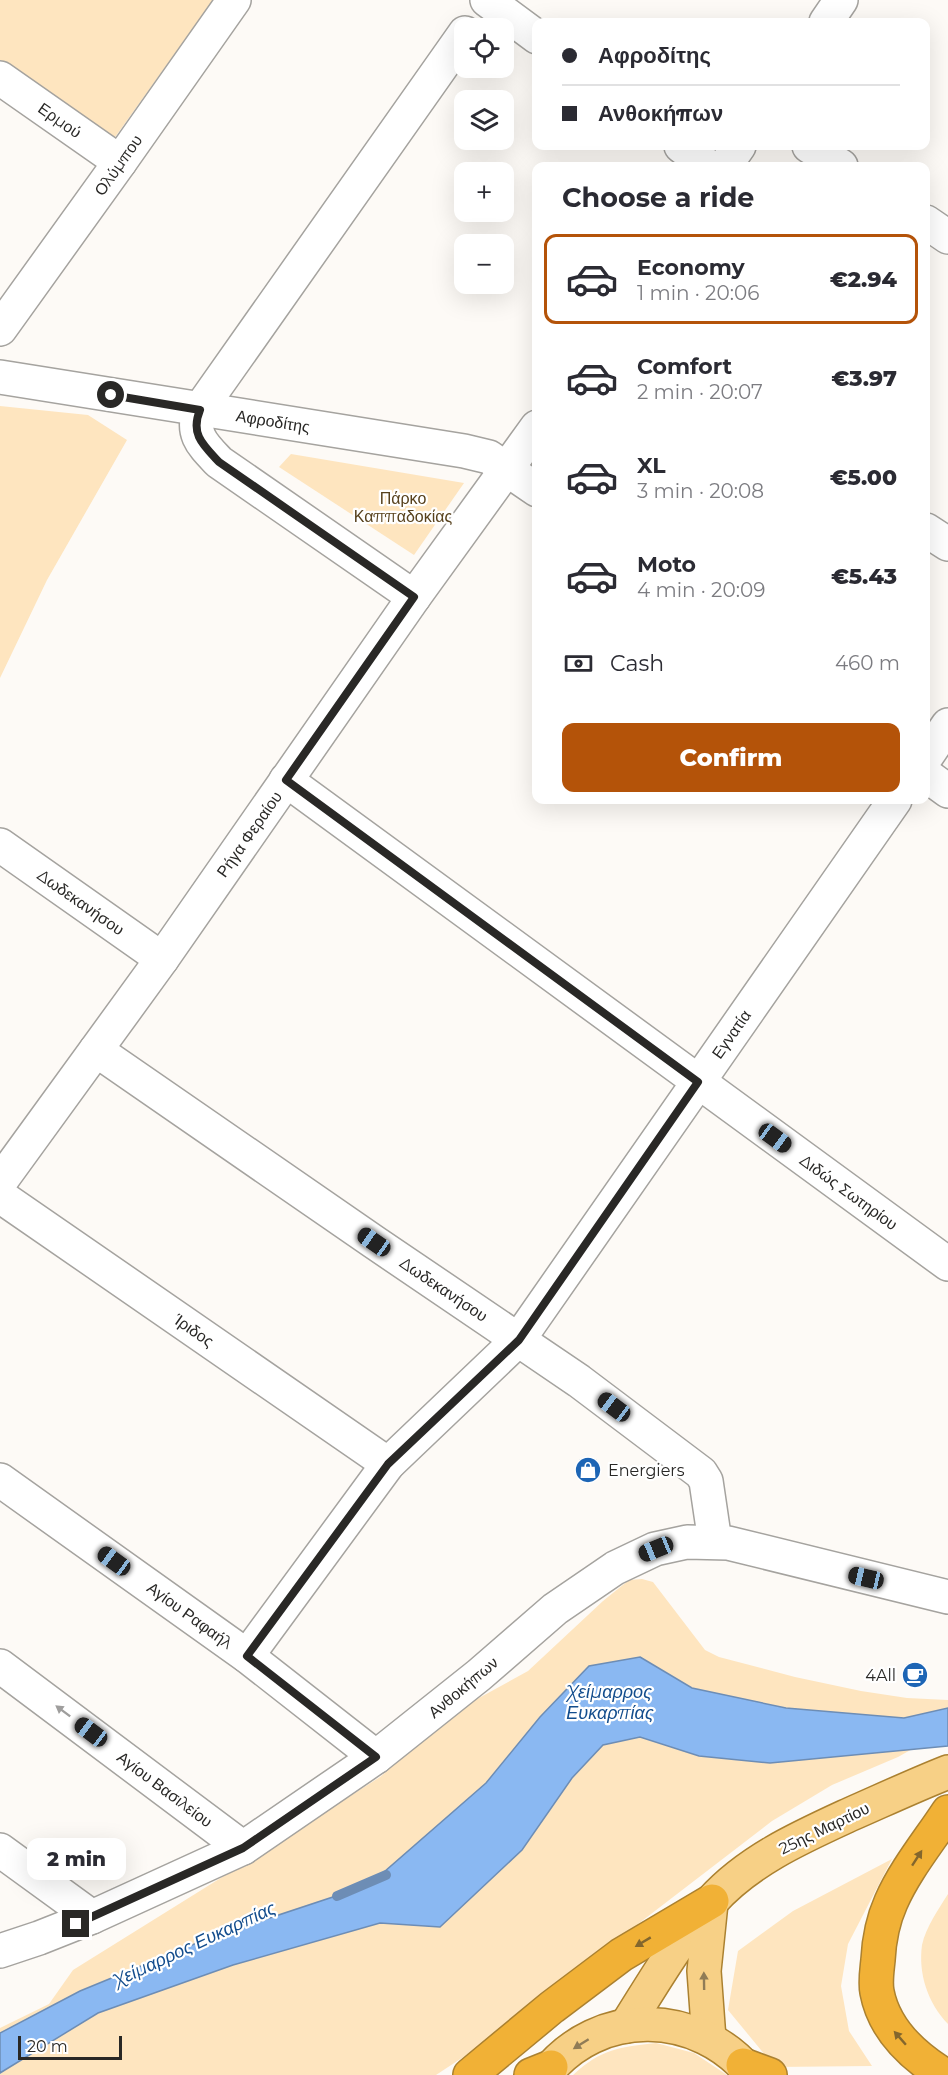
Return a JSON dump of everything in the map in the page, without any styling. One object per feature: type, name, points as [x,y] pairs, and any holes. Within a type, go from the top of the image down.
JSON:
[{"type":"highway","points":[[944,2075],[923,2062],[893,2030],[882,2009],[876,1990],[879,1941],[891,1901],[948,1812]]},
{"type":"highway","points":[[470,2075],[552,2007],[621,1955],[711,1901]]},
{"type":"main road","name":"25ης Μαρτίου","points":[[626,2026],[655,1980],[711,1901],[738,1877],[773,1852],[809,1833],[948,1772]]},
{"type":"main road","points":[[709,2039],[704,1971],[711,1901]]},
{"type":"main road","points":[[542,2072],[585,2040],[605,2031],[647,2024],[689,2030],[727,2050],[755,2072]]},
{"type":"street","name":"Ολύμπου","points":[[0,329],[234,0]]},
{"type":"street","points":[[475,18],[487,0],[532,33]]},
{"type":"street","points":[[829,18],[841,0]]},
{"type":"street","points":[[414,597],[219,462],[206,449],[195,429],[195,421],[200,410],[454,49]]},
{"type":"street","name":"Ερμού","points":[[0,78],[120,162]]},
{"type":"street","points":[[686,150],[703,162]]},
{"type":"street","points":[[815,150],[835,162]]},
{"type":"street","points":[[930,225],[948,237]]},
{"type":"street","name":"Αφροδίτης","points":[[0,377],[464,451],[489,457],[532,486]]},
{"type":"street","name":"Ρήγα Φεραίου","points":[[0,1182],[162,959],[414,597],[532,434]]},
{"type":"street","points":[[930,533],[948,544]]},
{"type":"street","points":[[930,751],[948,725]]},
{"type":"street","points":[[930,778],[948,791]]},
{"type":"street","name":"Διδώς Σωτηρίου","points":[[286,780],[948,1264]]},
{"type":"street","name":"Εγνατία","points":[[247,1656],[388,1464],[519,1340],[892,804]]},
{"type":"street","name":"Δωδεκανήσου","points":[[0,845],[162,959]]},
{"type":"street","name":"Δωδεκανήσου","points":[[96,1050],[579,1381],[701,1473],[706,1481],[715,1542]]},
{"type":"street","name":"Ίριδος","points":[[0,1196],[388,1464]]},
{"type":"street","name":"Αγίου Ραφαήλ","points":[[0,1479],[247,1656],[376,1757]]},
{"type":"street","name":"Ανθοκήπων","points":[[0,1951],[92,1917],[243,1848],[376,1757],[479,1675],[555,1609],[605,1574],[635,1557],[656,1549],[687,1542],[715,1542],[770,1552],[948,1597]]},
{"type":"street","name":"Αγίου Βασιλείου","points":[[0,1665],[243,1848]]},
{"type":"street","points":[[0,1850],[92,1917]]},
{"type":"green space","points":[[0,0],[213,0],[113,140],[0,60]]},
{"type":"green space","points":[[0,406],[88,415],[127,440],[47,580],[0,678]]},
{"type":"green space","name":"Πάρκο Καππαδοκίας","points":[[291,454],[464,483],[414,555],[279,467]]},
{"type":"green space","points":[[642,1579],[653,1582],[705,1650],[719,1657],[861,1691],[907,1698],[948,1700],[948,1729],[898,1757],[832,1785],[772,1821],[474,2050],[436,2075],[0,2075],[0,2028],[49,2004],[73,1970],[380,1777],[457,1710],[528,1671],[603,1601],[629,1580]]},
{"type":"green space","points":[[892,1859],[848,1944],[841,1986],[849,2031],[872,2066],[775,2067],[728,2010],[738,1951],[793,1911]]},
{"type":"green space","points":[[948,1894],[948,2024],[935,2007],[926,1987],[921,1956],[926,1932]]},
{"type":"green space","points":[[656,2043],[694,2053],[727,2075],[573,2075],[583,2066],[612,2051]]},
{"type":"water","name":"Χείμαρρος Ευκαρπίας","points":[[640,1657],[692,1688],[786,1708],[904,1718],[948,1708],[948,1746],[770,1763],[699,1756],[640,1737],[603,1745],[572,1778],[522,1850],[440,1927],[380,1923],[233,1965],[98,2013],[0,2073],[0,2033],[80,1991],[209,1938],[369,1885],[486,1783],[540,1717],[589,1666]]},
{"type":"waterway","name":"Χείμαρρος Ευκαρπίας","points":[[337,1896],[386,1875]]},
{"type":"place","name":"Energiers","points":[[588,1470]]},
{"type":"place","name":"4All","points":[[915,1675]]},
{"type":"route","points":[[76,1924],[243,1848],[376,1757],[247,1656],[388,1464],[519,1340],[698,1082],[286,780],[414,597],[219,462],[206,449],[195,429],[195,421],[200,410],[111,395]]}]
